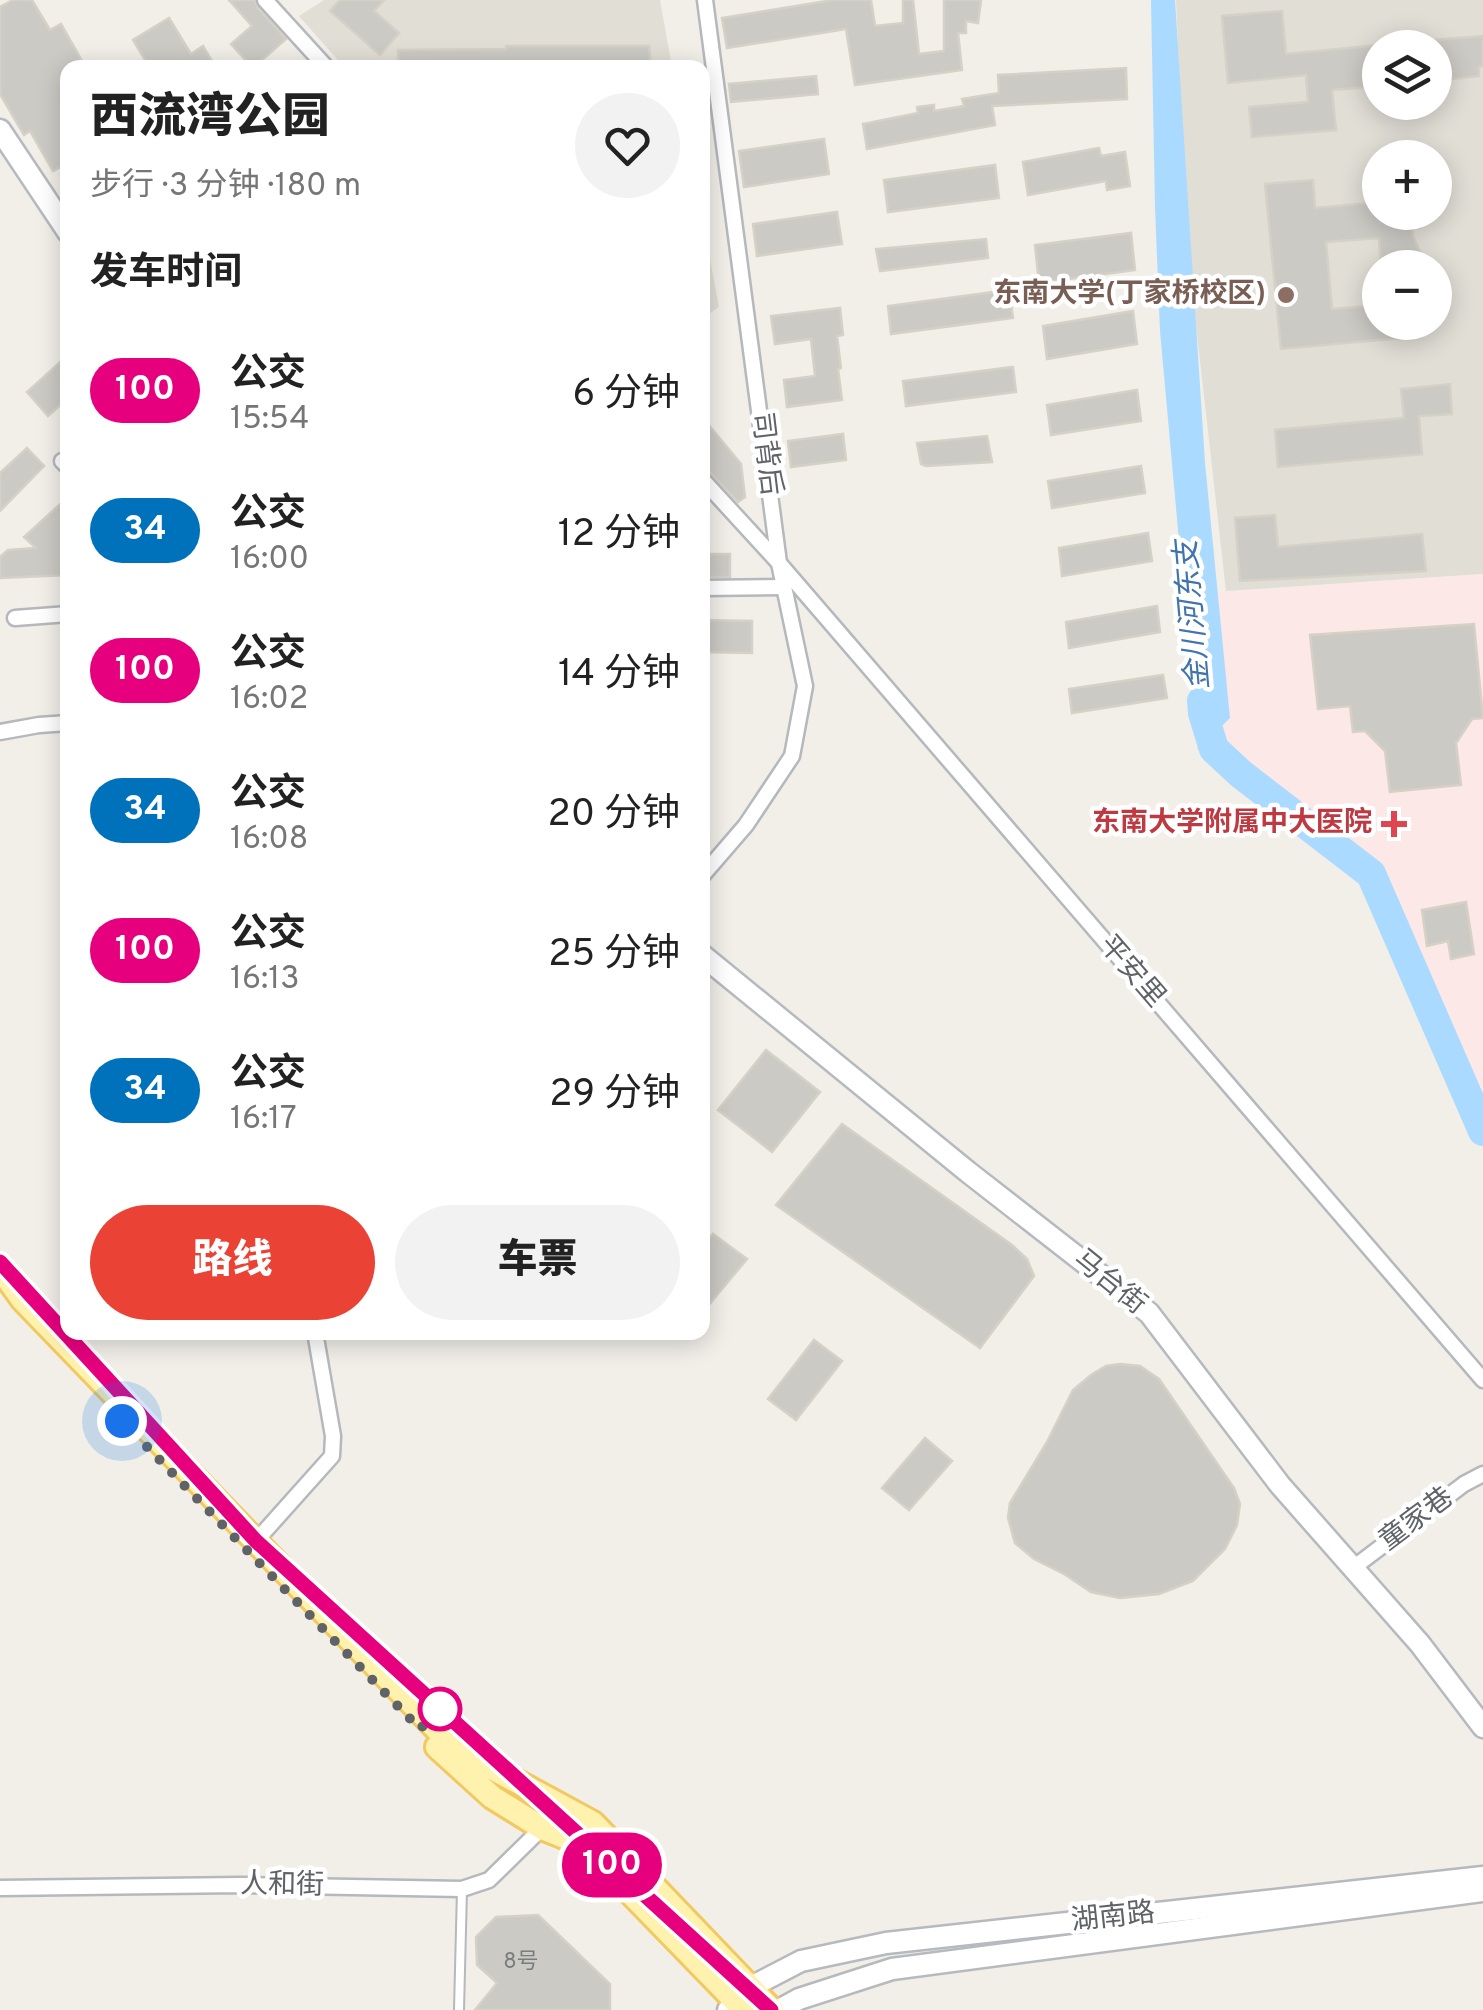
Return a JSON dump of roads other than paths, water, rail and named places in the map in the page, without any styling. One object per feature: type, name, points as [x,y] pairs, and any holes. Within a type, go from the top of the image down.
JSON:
[{"type":"main road","points":[[0,130],[60,220]]},
{"type":"main road","name":"马台街","points":[[710,961],[968,1172],[1149,1313],[1280,1485],[1420,1644],[1483,1727]]},
{"type":"main road","points":[[0,1268],[22,1299],[60,1338]]},
{"type":"main road","points":[[0,1295],[446,1757],[492,1798],[542,1828],[577,1842],[740,2002],[775,2010]]},
{"type":"main road","points":[[62,1340],[456,1748],[593,1824],[740,2002]]},
{"type":"main road","name":"湖南路","points":[[740,2002],[801,1961],[886,1943],[1483,1876]]},
{"type":"main road","name":"湖南路","points":[[775,2010],[892,1969],[1483,1891]]},
{"type":"street","points":[[265,0],[319,60]]},
{"type":"street","name":"司背后","points":[[706,0],[779,563],[805,686],[792,756],[746,825],[710,867]]},
{"type":"street","name":"平安里","points":[[710,488],[1483,1380]]},
{"type":"street","points":[[710,588],[784,586]]},
{"type":"street","points":[[15,618],[60,615]]},
{"type":"street","points":[[0,732],[60,724]]},
{"type":"street","points":[[256,1541],[332,1456],[334,1436],[316,1340]]},
{"type":"street","name":"童家巷","points":[[1353,1568],[1464,1484],[1483,1474]]},
{"type":"street","points":[[462,1889],[489,1880],[542,1828]]},
{"type":"street","name":"人和街","points":[[0,1888],[240,1885],[462,1889]]},
{"type":"lane","points":[[459,2010],[462,1889]]},
{"type":"water","points":[[1151,0],[1175,0],[1205,463],[1230,718],[1198,750],[1160,331]]},
{"type":"waterway","name":"金川河东支","points":[[1202,701],[1214,749],[1371,874],[1483,1131]]},
{"type":"place","name":"东南大学(丁家桥校区)","points":[[1286,295]]},
{"type":"place","name":"东南大学附属中大医院","points":[[1394,824]]}]
